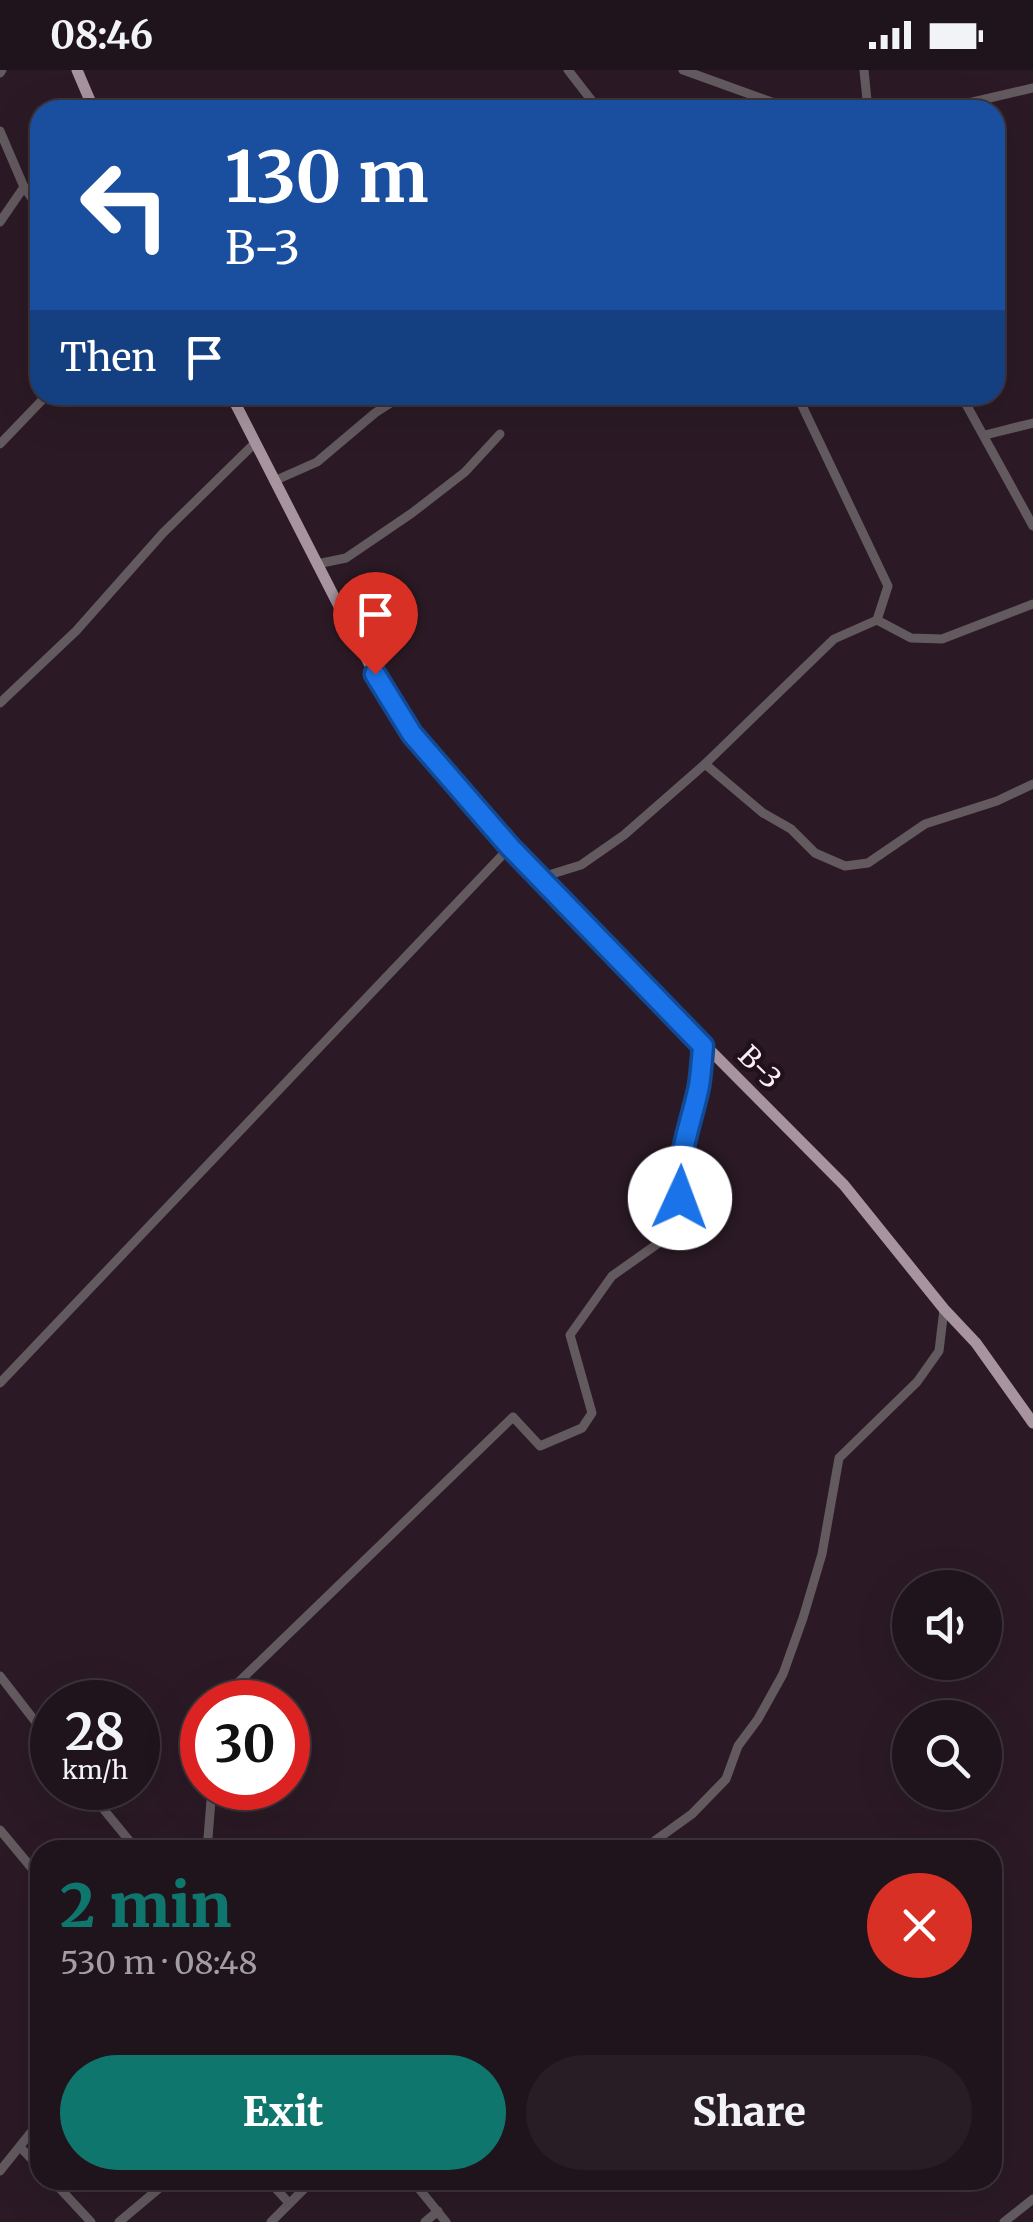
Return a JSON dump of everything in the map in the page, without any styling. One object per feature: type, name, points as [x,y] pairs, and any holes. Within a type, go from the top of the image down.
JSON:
[{"type":"main road","points":[[77,70],[90,100]]},
{"type":"main road","name":"B-3","points":[[236,405],[389,701],[412,734],[539,878],[844,1186],[944,1310],[976,1343],[1033,1423]]},
{"type":"street","points":[[568,70],[591,100]]},
{"type":"street","points":[[683,70],[765,100]]},
{"type":"street","points":[[864,70],[867,100]]},
{"type":"street","points":[[981,100],[1033,88]]},
{"type":"street","points":[[0,131],[30,196]]},
{"type":"street","points":[[0,222],[24,187]]},
{"type":"street","points":[[0,444],[38,405]]},
{"type":"street","points":[[274,480],[317,462],[388,405]]},
{"type":"street","points":[[539,878],[581,865],[624,835],[705,764],[834,638],[877,620],[888,586],[802,405]]},
{"type":"street","points":[[966,405],[1033,526]]},
{"type":"street","points":[[985,435],[1033,423]]},
{"type":"street","points":[[317,564],[346,558],[412,512],[465,472],[500,434]]},
{"type":"street","points":[[0,703],[76,632],[163,533],[255,443]]},
{"type":"street","points":[[877,620],[911,638],[942,639],[1033,604]]},
{"type":"street","points":[[705,764],[763,813],[792,829],[816,853],[846,866],[868,863],[925,824],[997,801],[1033,784]]},
{"type":"street","points":[[0,1383],[510,847]]},
{"type":"street","points":[[241,1680],[513,1416],[540,1446],[582,1428],[592,1413],[570,1335],[612,1276],[663,1240],[678,1215],[682,1147],[700,1084],[703,1046]]},
{"type":"street","points":[[656,1840],[692,1814],[726,1779],[738,1746],[758,1720],[783,1674],[803,1618],[822,1554],[839,1458],[917,1382],[939,1351],[944,1310]]},
{"type":"street","points":[[0,1676],[30,1715]]},
{"type":"street","points":[[104,1810],[129,1840]]},
{"type":"street","points":[[207,1840],[210,1810]]},
{"type":"street","points":[[0,1830],[30,1866]]},
{"type":"street","points":[[0,2172],[30,2134]]},
{"type":"street","points":[[20,2147],[30,2158]]},
{"type":"street","points":[[62,2190],[92,2222]]},
{"type":"street","points":[[119,2222],[157,2190]]},
{"type":"street","points":[[277,2190],[288,2203]]},
{"type":"street","points":[[271,2222],[302,2190]]},
{"type":"street","points":[[420,2190],[446,2222]]},
{"type":"street","points":[[1004,2222],[1033,2200]]},
{"type":"street","points":[[424,2222],[438,2211]]},
{"type":"route","points":[[375,674],[412,734],[510,847],[703,1046],[700,1084],[682,1147],[680,1198]]}]
